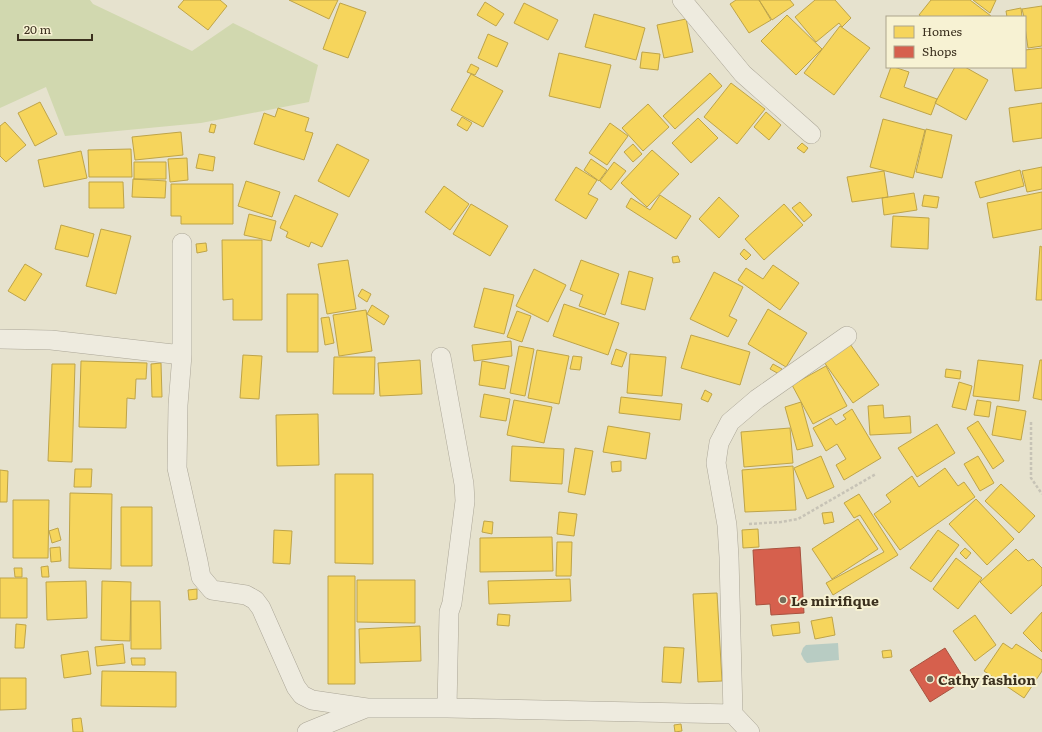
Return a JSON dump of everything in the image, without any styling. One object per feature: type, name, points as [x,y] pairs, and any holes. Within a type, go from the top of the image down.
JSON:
[{"type":"street","points":[[682,0],[743,74],[811,134]]},
{"type":"street","points":[[182,243],[182,355],[178,405],[176,468],[198,561],[200,577],[212,590],[246,595],[255,600],[261,608],[296,687],[302,695],[312,700],[367,708],[447,708],[733,714]]},
{"type":"street","points":[[750,732],[733,714],[729,557],[727,525],[716,463],[719,443],[730,422],[757,398],[848,336]]},
{"type":"street","points":[[0,339],[51,340],[182,355]]},
{"type":"street","points":[[441,358],[464,484],[465,501],[452,603],[449,612],[447,708]]},
{"type":"street","points":[[307,732],[367,708]]},
{"type":"path","points":[[1031,422],[1031,478],[1042,494]]},
{"type":"path","points":[[727,525],[781,522],[798,519],[876,474]]},
{"type":"green space","points":[[0,0],[90,0],[93,4],[192,51],[233,23],[318,65],[309,102],[201,123],[65,136],[46,87],[0,108]]},
{"type":"shaded area","points":[[838,643],[839,660],[807,663],[801,654],[806,645]]},
{"type":"building: Homes","points":[[184,0],[220,0],[227,6],[208,30],[178,7]]},
{"type":"building: Homes","points":[[289,0],[338,0],[329,19]]},
{"type":"building: Homes","points":[[736,0],[759,0],[771,20],[749,33],[730,4]]},
{"type":"building: Homes","points":[[759,0],[790,0],[794,5],[772,20]]},
{"type":"building: Homes","points":[[815,0],[835,0],[851,18],[842,27],[839,23],[816,42],[795,17]]},
{"type":"building: Homes","points":[[931,0],[970,0],[991,16],[920,16],[919,15]]},
{"type":"building: Homes","points":[[973,0],[996,0],[990,13]]},
{"type":"building: Homes","points":[[485,2],[504,14],[496,26],[477,15]]},
{"type":"building: Homes","points":[[340,3],[366,12],[348,58],[323,49]]},
{"type":"building: Homes","points":[[524,3],[558,20],[548,40],[514,23]]},
{"type":"building: Homes","points":[[1042,6],[1042,46],[1028,48],[1026,16],[1024,16],[1022,9]]},
{"type":"building: Homes","points":[[1021,8],[1022,16],[1007,16],[1006,11]]},
{"type":"building: Homes","points":[[594,14],[645,28],[636,60],[585,47]]},
{"type":"building: Homes","points":[[787,15],[822,49],[796,75],[761,41]]},
{"type":"building: Homes","points":[[686,19],[693,52],[664,58],[657,25]]},
{"type":"building: Homes","points":[[840,26],[870,48],[834,95],[804,73]]},
{"type":"building: Homes","points":[[488,34],[508,43],[497,67],[478,58]]},
{"type":"building: Homes","points":[[1042,48],[1042,88],[1015,91],[1012,68],[1026,68],[1026,50]]},
{"type":"building: Homes","points":[[642,52],[660,54],[658,70],[640,68]]},
{"type":"building: Homes","points":[[559,53],[611,65],[600,108],[549,96]]},
{"type":"building: Homes","points":[[471,64],[479,68],[475,75],[467,72]]},
{"type":"building: Homes","points":[[891,68],[897,68],[909,72],[904,87],[937,99],[931,115],[880,97]]},
{"type":"building: Homes","points":[[954,68],[967,68],[988,80],[966,120],[935,103]]},
{"type":"building: Homes","points":[[710,73],[722,86],[675,129],[663,116]]},
{"type":"building: Homes","points":[[471,74],[503,91],[483,127],[451,110]]},
{"type":"building: Homes","points":[[731,83],[765,109],[737,144],[704,117]]},
{"type":"building: Homes","points":[[40,102],[57,134],[35,146],[18,113]]},
{"type":"building: Homes","points":[[1042,103],[1042,138],[1013,142],[1009,108]]},
{"type":"building: Homes","points":[[648,104],[669,127],[643,151],[622,128]]},
{"type":"building: Homes","points":[[278,108],[309,118],[305,131],[313,133],[304,160],[254,144],[264,113],[275,117]]},
{"type":"building: Homes","points":[[766,112],[781,125],[769,140],[754,127]]},
{"type":"building: Homes","points":[[462,117],[472,123],[467,131],[457,125]]},
{"type":"building: Homes","points":[[698,118],[718,138],[691,163],[672,143]]},
{"type":"building: Homes","points":[[883,119],[925,130],[913,178],[870,167]]},
{"type":"building: Homes","points":[[5,122],[26,145],[6,162],[0,156],[0,126]]},
{"type":"building: Homes","points":[[610,123],[628,136],[607,165],[589,153]]},
{"type":"building: Homes","points":[[211,124],[216,125],[214,133],[209,132]]},
{"type":"building: Homes","points":[[926,129],[952,135],[942,178],[916,172]]},
{"type":"building: Homes","points":[[181,132],[183,155],[135,160],[132,137]]},
{"type":"building: Homes","points":[[802,143],[808,148],[804,153],[797,148]]},
{"type":"building: Homes","points":[[337,144],[369,160],[349,197],[318,181]]},
{"type":"building: Homes","points":[[633,144],[642,154],[633,162],[624,152]]},
{"type":"building: Homes","points":[[131,149],[132,177],[89,177],[88,150]]},
{"type":"building: Homes","points":[[652,150],[679,174],[647,207],[621,183]]},
{"type":"building: Homes","points":[[81,151],[87,178],[44,187],[38,160]]},
{"type":"building: Homes","points":[[199,154],[215,157],[213,171],[196,168]]},
{"type":"building: Homes","points":[[187,158],[188,180],[170,182],[168,159]]},
{"type":"building: Homes","points":[[591,159],[607,170],[599,181],[584,170]]},
{"type":"building: Homes","points":[[134,162],[166,162],[166,179],[134,179]]},
{"type":"building: Homes","points":[[614,162],[626,171],[611,190],[600,181]]},
{"type":"building: Homes","points":[[576,167],[597,180],[588,194],[598,199],[586,219],[555,200]]},
{"type":"building: Homes","points":[[1042,167],[1042,189],[1027,192],[1022,171]]},
{"type":"building: Homes","points":[[1020,170],[1024,186],[980,198],[975,182]]},
{"type":"building: Homes","points":[[884,171],[888,197],[852,202],[847,177]]},
{"type":"building: Homes","points":[[133,179],[166,181],[165,198],[132,197]]},
{"type":"building: Homes","points":[[246,181],[280,192],[272,217],[238,206]]},
{"type":"building: Homes","points":[[89,182],[123,182],[124,208],[89,208]]},
{"type":"building: Homes","points":[[171,184],[233,184],[233,224],[181,224],[181,216],[171,216]]},
{"type":"building: Homes","points":[[444,186],[469,204],[450,230],[425,212]]},
{"type":"building: Homes","points":[[1042,192],[1042,229],[993,238],[987,203]]},
{"type":"building: Homes","points":[[914,193],[917,210],[884,215],[882,198]]},
{"type":"building: Homes","points":[[295,195],[338,214],[322,247],[311,242],[309,247],[286,237],[288,232],[280,228]]},
{"type":"building: Homes","points":[[660,195],[691,216],[676,239],[626,207],[631,198],[650,210]]},
{"type":"building: Homes","points":[[924,195],[939,197],[937,208],[922,206]]},
{"type":"building: Homes","points":[[719,197],[739,216],[719,238],[699,219]]},
{"type":"building: Homes","points":[[800,202],[812,215],[804,222],[792,208]]},
{"type":"building: Homes","points":[[471,204],[508,226],[490,256],[453,234]]},
{"type":"building: Homes","points":[[784,204],[803,225],[764,260],[745,239]]},
{"type":"building: Homes","points":[[249,214],[276,221],[271,241],[244,235]]},
{"type":"building: Homes","points":[[893,216],[929,218],[928,249],[891,247]]},
{"type":"building: Homes","points":[[61,225],[94,234],[88,257],[55,249]]},
{"type":"building: Homes","points":[[101,229],[131,236],[116,294],[86,286]]},
{"type":"building: Homes","points":[[222,240],[262,240],[262,320],[233,320],[233,299],[223,300]]},
{"type":"building: Homes","points":[[206,243],[207,251],[197,253],[196,244]]},
{"type":"building: Homes","points":[[1040,246],[1042,247],[1042,300],[1036,300]]},
{"type":"building: Homes","points":[[744,249],[751,255],[746,260],[740,254]]},
{"type":"building: Homes","points":[[678,256],[680,262],[673,263],[672,257]]},
{"type":"building: Homes","points":[[348,260],[356,309],[327,314],[318,264]]},
{"type":"building: Homes","points":[[581,260],[619,274],[605,315],[579,306],[583,295],[570,290]]},
{"type":"building: Homes","points":[[25,264],[42,274],[25,301],[8,291]]},
{"type":"building: Homes","points":[[773,265],[799,283],[780,310],[738,280],[746,268],[763,279]]},
{"type":"building: Homes","points":[[534,269],[566,285],[548,322],[516,306]]},
{"type":"building: Homes","points":[[629,271],[653,278],[645,310],[621,304]]},
{"type":"building: Homes","points":[[714,272],[743,287],[729,316],[737,320],[728,337],[690,319]]},
{"type":"building: Homes","points":[[484,288],[514,295],[504,334],[474,327]]},
{"type":"building: Homes","points":[[362,289],[371,294],[367,302],[358,296]]},
{"type":"building: Homes","points":[[287,294],[318,294],[318,352],[287,352]]},
{"type":"building: Homes","points":[[564,304],[619,323],[608,355],[553,336]]},
{"type":"building: Homes","points":[[372,305],[389,316],[384,325],[367,314]]},
{"type":"building: Homes","points":[[768,309],[807,333],[786,367],[748,344]]},
{"type":"building: Homes","points":[[366,310],[372,351],[339,356],[333,315]]},
{"type":"building: Homes","points":[[517,311],[531,316],[522,342],[507,337]]},
{"type":"building: Homes","points":[[329,317],[334,343],[325,345],[321,318]]},
{"type":"building: Homes","points":[[691,335],[750,352],[740,385],[681,368]]},
{"type":"building: Homes","points":[[511,341],[512,356],[474,361],[472,345]]},
{"type":"building: Homes","points":[[850,344],[879,385],[853,403],[824,362]]},
{"type":"building: Homes","points":[[519,346],[534,349],[525,396],[510,393]]},
{"type":"building: Homes","points":[[616,349],[627,353],[622,367],[611,364]]},
{"type":"building: Homes","points":[[537,350],[569,356],[559,404],[528,398]]},
{"type":"building: Homes","points":[[630,354],[666,357],[662,396],[627,393]]},
{"type":"building: Homes","points":[[243,355],[262,356],[259,399],[240,398]]},
{"type":"building: Homes","points":[[573,356],[582,357],[580,370],[570,369]]},
{"type":"building: Homes","points":[[334,357],[375,357],[374,394],[333,394]]},
{"type":"building: Homes","points":[[420,360],[422,394],[380,396],[378,363]]},
{"type":"building: Homes","points":[[978,360],[1023,365],[1019,401],[973,396]]},
{"type":"building: Homes","points":[[1040,360],[1042,360],[1042,400],[1033,398]]},
{"type":"building: Homes","points":[[81,361],[147,363],[146,379],[136,379],[135,399],[127,398],[126,428],[79,427]]},
{"type":"building: Homes","points":[[482,361],[509,366],[505,389],[479,385]]},
{"type":"building: Homes","points":[[161,363],[162,397],[152,397],[151,364]]},
{"type":"building: Homes","points":[[52,364],[75,364],[72,462],[48,461]]},
{"type":"building: Homes","points":[[773,364],[782,369],[779,374],[770,369]]},
{"type":"building: Homes","points":[[826,366],[847,406],[813,424],[792,385]]},
{"type":"building: Homes","points":[[946,369],[961,371],[960,379],[945,377]]},
{"type":"building: Homes","points":[[959,382],[972,386],[966,410],[952,407]]},
{"type":"building: Homes","points":[[705,390],[712,394],[708,402],[701,399]]},
{"type":"building: Homes","points":[[484,394],[510,399],[506,421],[480,417]]},
{"type":"building: Homes","points":[[621,397],[682,404],[680,420],[619,413]]},
{"type":"building: Homes","points":[[514,400],[552,407],[544,443],[507,435]]},
{"type":"building: Homes","points":[[977,400],[991,402],[989,417],[974,415]]},
{"type":"building: Homes","points":[[801,402],[813,446],[797,450],[785,407]]},
{"type":"building: Homes","points":[[883,405],[884,418],[910,416],[911,433],[870,435],[868,406]]},
{"type":"building: Homes","points":[[997,406],[1026,411],[1021,440],[992,435]]},
{"type":"building: Homes","points":[[852,409],[881,458],[844,480],[836,465],[846,459],[837,444],[826,451],[813,428],[831,418],[836,425],[846,419],[843,415]]},
{"type":"building: Homes","points":[[318,414],[319,465],[277,466],[276,415]]},
{"type":"building: Homes","points":[[978,421],[1004,461],[993,469],[967,428]]},
{"type":"building: Homes","points":[[937,424],[955,453],[917,477],[898,448]]},
{"type":"building: Homes","points":[[608,426],[650,433],[646,459],[603,452]]},
{"type":"building: Homes","points":[[790,428],[793,463],[744,467],[741,432]]},
{"type":"building: Homes","points":[[512,446],[564,449],[562,484],[510,481]]},
{"type":"building: Homes","points":[[575,448],[593,451],[585,495],[568,492]]},
{"type":"building: Homes","points":[[821,456],[834,487],[807,499],[794,468]]},
{"type":"building: Homes","points":[[978,456],[994,483],[980,491],[964,464]]},
{"type":"building: Homes","points":[[621,461],[621,471],[612,472],[611,462]]},
{"type":"building: Homes","points":[[793,466],[796,510],[745,512],[742,470]]},
{"type":"building: Homes","points":[[945,468],[958,486],[964,482],[975,497],[900,550],[874,514],[891,502],[886,495],[912,476],[919,487]]},
{"type":"building: Homes","points":[[75,469],[92,469],[91,487],[74,487]]},
{"type":"building: Homes","points":[[0,470],[8,471],[7,502],[0,502]]},
{"type":"building: Homes","points":[[335,474],[373,474],[373,564],[335,563]]},
{"type":"building: Homes","points":[[1001,484],[1035,516],[1019,533],[985,501]]},
{"type":"building: Homes","points":[[70,493],[112,494],[111,569],[69,568]]},
{"type":"building: Homes","points":[[859,494],[898,555],[833,595],[826,583],[884,552],[860,515],[854,518],[844,503]]},
{"type":"building: Homes","points":[[976,499],[1014,539],[987,565],[949,524]]},
{"type":"building: Homes","points":[[13,500],[49,500],[48,558],[13,558]]},
{"type":"building: Homes","points":[[121,507],[152,507],[152,566],[121,566]]},
{"type":"building: Homes","points":[[559,512],[577,514],[574,536],[557,534]]},
{"type":"building: Homes","points":[[832,512],[834,522],[824,524],[822,513]]},
{"type":"building: Homes","points":[[858,519],[878,549],[832,579],[812,549]]},
{"type":"building: Homes","points":[[484,521],[493,522],[492,534],[482,532]]},
{"type":"building: Homes","points":[[58,528],[61,540],[52,543],[49,531]]},
{"type":"building: Homes","points":[[758,529],[759,547],[743,548],[742,530]]},
{"type":"building: Homes","points":[[274,530],[292,531],[290,564],[273,563]]},
{"type":"building: Homes","points":[[938,530],[959,545],[931,582],[910,568]]},
{"type":"building: Homes","points":[[552,537],[553,571],[480,572],[480,538]]},
{"type":"building: Homes","points":[[557,542],[572,542],[571,576],[556,576]]},
{"type":"building: Homes","points":[[60,547],[61,561],[51,562],[50,548]]},
{"type":"building: Homes","points":[[965,548],[971,553],[966,559],[960,553]]},
{"type":"building: Homes","points":[[1016,549],[1028,561],[1033,559],[1042,568],[1042,585],[1011,614],[980,582]]},
{"type":"building: Homes","points":[[956,558],[982,578],[958,609],[933,589]]},
{"type":"building: Homes","points":[[48,566],[49,577],[42,577],[41,567]]},
{"type":"building: Homes","points":[[14,568],[22,568],[22,577],[15,577]]},
{"type":"building: Homes","points":[[328,576],[355,576],[355,684],[328,684]]},
{"type":"building: Homes","points":[[0,578],[27,578],[27,618],[0,618]]},
{"type":"building: Homes","points":[[570,579],[571,601],[489,604],[488,581]]},
{"type":"building: Homes","points":[[357,580],[415,580],[415,623],[357,622]]},
{"type":"building: Homes","points":[[86,581],[87,618],[47,620],[46,582]]},
{"type":"building: Homes","points":[[102,581],[131,582],[130,641],[101,640]]},
{"type":"building: Homes","points":[[197,589],[197,599],[189,600],[188,590]]},
{"type":"building: Homes","points":[[717,593],[722,681],[698,682],[693,594]]},
{"type":"building: Homes","points":[[131,601],[160,601],[161,649],[131,649]]},
{"type":"building: Homes","points":[[1042,612],[1042,652],[1023,633]]},
{"type":"building: Homes","points":[[498,614],[510,615],[509,626],[497,625]]},
{"type":"building: Homes","points":[[975,615],[996,645],[975,661],[953,631]]},
{"type":"building: Homes","points":[[832,617],[835,635],[815,639],[811,621]]},
{"type":"building: Homes","points":[[799,622],[800,633],[773,636],[771,625]]},
{"type":"building: Homes","points":[[16,624],[26,625],[24,648],[15,648]]},
{"type":"building: Homes","points":[[420,626],[421,661],[360,663],[359,629]]},
{"type":"building: Homes","points":[[1003,643],[1012,649],[1016,644],[1042,660],[1042,671],[1024,698],[984,671]]},
{"type":"building: Homes","points":[[123,644],[125,663],[97,666],[95,647]]},
{"type":"building: Homes","points":[[664,647],[684,648],[681,683],[662,682]]},
{"type":"building: Homes","points":[[891,650],[892,657],[883,658],[882,651]]},
{"type":"building: Homes","points":[[88,651],[91,674],[64,678],[61,655]]},
{"type":"building: Homes","points":[[131,658],[145,658],[145,665],[132,665]]},
{"type":"building: Homes","points":[[102,671],[176,672],[176,707],[101,706]]},
{"type":"building: Homes","points":[[0,678],[26,678],[26,709],[0,710]]},
{"type":"building: Homes","points":[[81,718],[83,732],[73,732],[72,719]]},
{"type":"building: Homes","points":[[681,724],[682,731],[675,732],[674,725]]},
{"type":"building: Shops","points":[[800,547],[804,613],[771,615],[770,604],[756,605],[753,550]]},
{"type":"building: Shops","points":[[945,648],[965,680],[930,702],[910,670]]},
{"type":"place","name":"Le mirifique","points":[[783,600]]},
{"type":"place","name":"Cathy fashion","points":[[930,679]]}]
